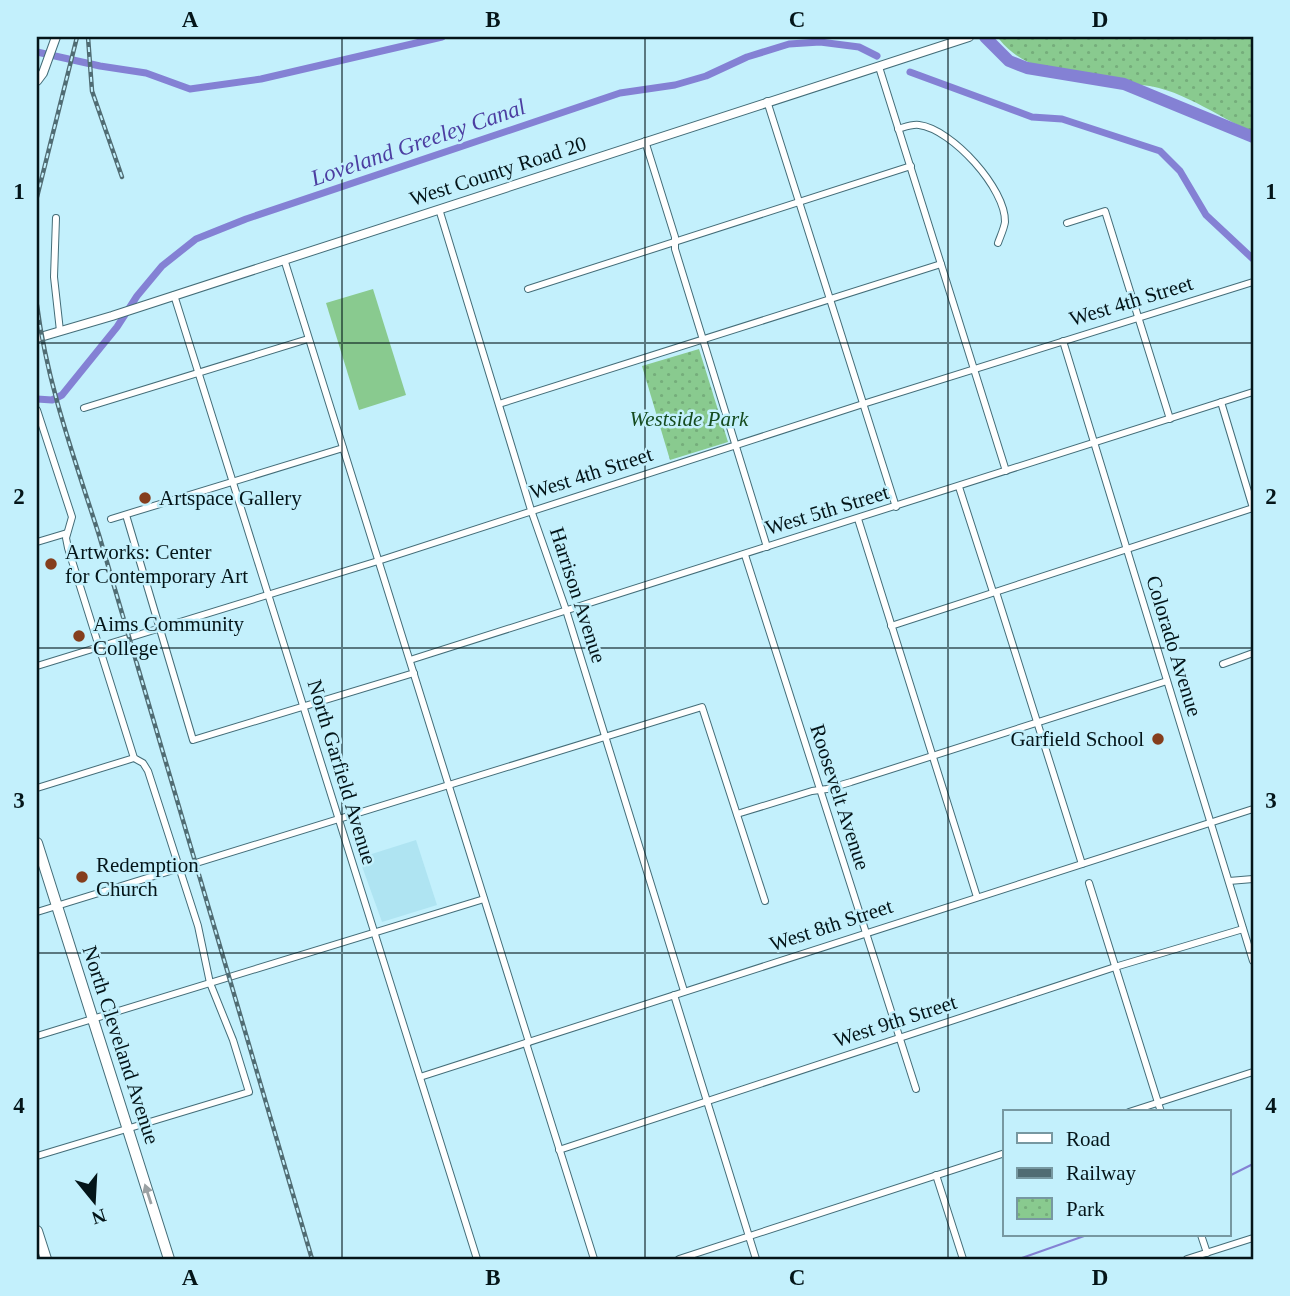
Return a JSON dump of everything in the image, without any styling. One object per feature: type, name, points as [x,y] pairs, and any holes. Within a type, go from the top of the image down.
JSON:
[{"type":"highway","name":"North Cleveland Avenue","points":[[37,843],[169,1259]]},
{"type":"highway","points":[[37,1231],[46,1259]]},
{"type":"main road","points":[[37,81],[49,59],[56,37]]},
{"type":"main road","name":"West County Road 20","points":[[37,338],[112,316],[969,37]]},
{"type":"street","points":[[879,67],[1006,471]]},
{"type":"street","points":[[767,101],[896,507]]},
{"type":"street","points":[[898,129],[918,125],[930,128],[968,155],[996,191],[1005,222],[998,243]]},
{"type":"street","points":[[645,141],[701,340],[767,547]]},
{"type":"street","points":[[528,289],[911,166]]},
{"type":"street","name":"Harrison Avenue","points":[[439,209],[531,510],[566,610],[684,991]]},
{"type":"street","points":[[1067,223],[1105,211],[1170,419]]},
{"type":"street","points":[[56,218],[54,276],[60,331]]},
{"type":"street","points":[[284,259],[594,1259]]},
{"type":"street","points":[[499,404],[941,264]]},
{"type":"street","name":"West 4th Street","points":[[37,666],[378,561],[863,404],[1253,282]]},
{"type":"street","name":"North Garfield Avenue","points":[[174,295],[477,1259]]},
{"type":"street","points":[[84,408],[308,339]]},
{"type":"street","name":"Colorado Avenue","points":[[1063,341],[1253,961]]},
{"type":"street","name":"West 5th Street","points":[[410,660],[1253,392]]},
{"type":"street","points":[[891,626],[1253,508],[1221,402]]},
{"type":"street","points":[[37,410],[38,421],[69,507],[72,521],[67,533],[67,544],[134,758],[146,766],[198,926],[210,983],[233,1040],[249,1092],[37,1156]]},
{"type":"street","points":[[111,519],[343,448]]},
{"type":"street","points":[[959,487],[1082,864]]},
{"type":"street","points":[[126,515],[193,740],[414,673]]},
{"type":"street","points":[[858,519],[977,897]]},
{"type":"street","points":[[37,542],[67,533]]},
{"type":"street","name":"Roosevelt Avenue","points":[[745,555],[916,1089]]},
{"type":"street","points":[[1223,664],[1253,653]]},
{"type":"street","points":[[737,814],[851,782],[1167,681]]},
{"type":"street","points":[[37,912],[702,706],[765,901]]},
{"type":"street","points":[[37,788],[134,758]]},
{"type":"street","name":"West 8th Street","points":[[420,1077],[1253,808]]},
{"type":"street","points":[[1229,881],[1253,879]]},
{"type":"street","points":[[1089,883],[1160,1110]]},
{"type":"street","points":[[37,1036],[484,899]]},
{"type":"street","name":"West 9th Street","points":[[559,1150],[1115,967],[1243,929]]},
{"type":"street","points":[[674,995],[756,1259]]},
{"type":"street","points":[[1135,1110],[1253,1072]]},
{"type":"street","points":[[679,1259],[1003,1154]]},
{"type":"street","points":[[936,1175],[963,1259]]},
{"type":"street","points":[[1201,1236],[1207,1253]]},
{"type":"street","points":[[1187,1259],[1253,1238]]},
{"type":"shaded area","points":[[416,840],[437,905],[382,922],[359,858]]},
{"type":"green space","points":[[1253,37],[1253,132],[1193,101],[1161,89],[1060,72],[1028,62],[1013,53],[999,39]]},
{"type":"green space","points":[[373,289],[406,395],[359,410],[326,303]]},
{"type":"green space","name":"Westside Park","points":[[699,349],[728,442],[670,460],[642,366]]},
{"type":"waterway","points":[[37,52],[146,73],[190,89],[261,79],[442,37]]},
{"type":"waterway","points":[[985,37],[1009,61],[1027,68],[1124,84],[1253,137]]},
{"type":"waterway","name":"Loveland Greeley Canal","points":[[37,399],[52,400],[62,395],[162,266],[196,239],[246,219],[620,93],[675,85],[789,44],[820,42],[859,47],[877,56]]},
{"type":"waterway","name":"Loveland Greeley Canal","points":[[910,72],[1032,117],[1062,119],[1160,151],[1180,171],[1206,215],[1253,259]]},
{"type":"waterway","points":[[1230,1176],[1253,1164]]},
{"type":"waterway","points":[[1019,1259],[1084,1236]]},
{"type":"railway","points":[[37,197],[77,37]]},
{"type":"railway","points":[[88,37],[92,91],[122,177]]},
{"type":"railway","points":[[37,305],[48,364],[63,421],[312,1259]]},
{"type":"place","name":"Artspace Gallery","points":[[145,498]]},
{"type":"place","name":"Artworks: Center for Contemporary Art","points":[[51,564]]},
{"type":"place","name":"Aims Community College","points":[[79,636]]},
{"type":"place","name":"Garfield School","points":[[1158,739]]},
{"type":"place","name":"Redemption Church","points":[[82,877]]}]
